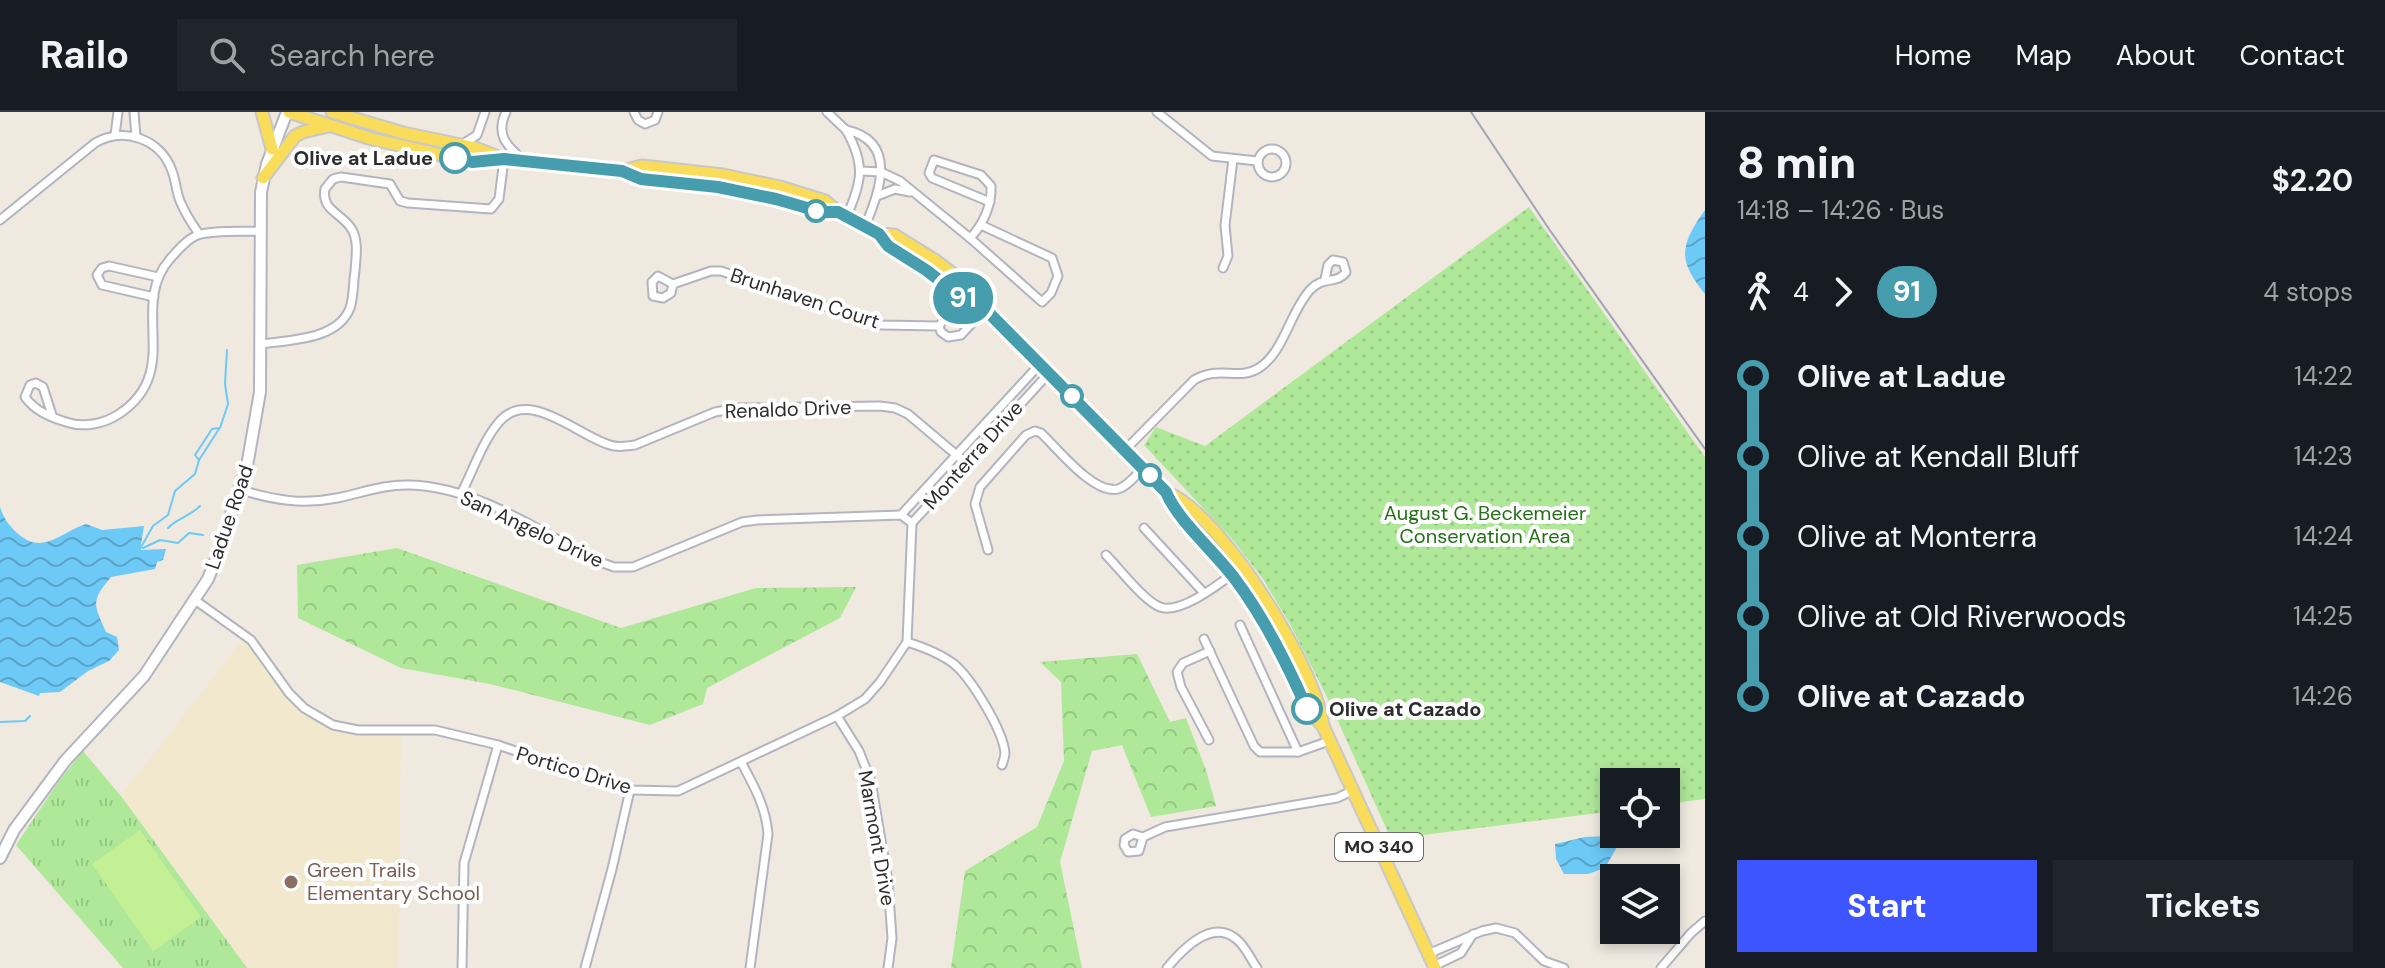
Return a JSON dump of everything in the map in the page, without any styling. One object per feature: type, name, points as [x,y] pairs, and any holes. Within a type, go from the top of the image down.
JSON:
[{"type":"main road","points":[[262,112],[272,149]]},
{"type":"main road","name":"Ladue Road","points":[[0,858],[14,830],[41,793],[86,738],[144,676],[208,579],[241,490],[254,432],[261,344],[259,206],[263,178],[288,112]]},
{"type":"main road","name":"MO 340","points":[[288,112],[400,146],[472,162],[504,159]]},
{"type":"main road","name":"MO 340","points":[[334,112],[403,133],[475,148],[504,159],[622,171],[641,179],[718,187],[842,215],[879,234],[888,246],[961,297],[985,309]]},
{"type":"main road","points":[[263,178],[295,136],[330,126]]},
{"type":"main road","name":"MO 340","points":[[879,234],[894,235],[970,287],[985,309],[1166,492],[1172,507],[1236,571],[1308,711],[1323,726],[1432,963]]},
{"type":"street","points":[[115,135],[118,112]]},
{"type":"street","points":[[134,112],[136,137]]},
{"type":"street","points":[[459,145],[477,135],[485,112]]},
{"type":"street","points":[[506,112],[500,126],[503,140],[526,162]]},
{"type":"street","points":[[634,112],[638,120],[645,124],[655,120],[658,112]]},
{"type":"street","points":[[827,112],[846,130],[856,149],[861,171],[856,195],[842,215]]},
{"type":"street","points":[[1157,112],[1212,156],[1257,161]]},
{"type":"street","points":[[846,130],[859,133],[875,147],[881,172],[881,185],[865,226]]},
{"type":"street","points":[[0,220],[86,150],[103,138],[115,135],[136,137],[152,144],[168,161],[181,204],[199,234]]},
{"type":"street","points":[[1274,149],[1284,155],[1287,162],[1284,172],[1274,178],[1261,172],[1257,161],[1262,153],[1274,149]]},
{"type":"street","points":[[261,344],[322,333],[338,323],[349,310],[356,243],[351,228],[333,213],[325,201],[325,189],[333,179],[341,177],[390,184],[400,201],[408,203],[491,209],[499,199],[504,159]]},
{"type":"street","points":[[1223,268],[1228,256],[1225,225],[1233,159]]},
{"type":"street","points":[[970,238],[981,225],[990,202],[991,186],[981,175],[934,160],[929,173],[932,178],[990,202]]},
{"type":"street","points":[[861,171],[881,172],[900,181],[1042,302],[1047,298],[1058,276],[1052,258],[981,225]]},
{"type":"street","points":[[877,196],[895,189],[914,193]]},
{"type":"street","points":[[52,415],[43,387],[36,383],[30,385],[26,390],[28,402],[37,411],[71,424],[92,424],[113,418],[142,394],[153,364],[154,297],[158,277],[172,257],[199,234],[260,231]]},
{"type":"street","points":[[154,297],[102,285],[97,275],[102,268],[109,266],[158,277]]},
{"type":"street","name":"Brunhaven Court","points":[[673,284],[711,271],[721,271],[881,325],[939,326],[944,335],[955,337],[985,309]]},
{"type":"street","points":[[1125,450],[1194,380],[1207,373],[1223,371],[1240,374],[1260,368],[1272,354],[1308,292],[1325,279]]},
{"type":"street","points":[[939,326],[961,297]]},
{"type":"street","name":"Monterra Drive","points":[[901,515],[956,455],[1045,368]]},
{"type":"street","name":"Monterra Drive","points":[[907,642],[912,523],[1045,368]]},
{"type":"street","name":"Renaldo Drive","points":[[461,494],[498,423],[512,412],[522,410],[539,411],[605,443],[622,447],[635,445],[715,412],[738,408],[880,406],[908,414],[966,463]]},
{"type":"street","points":[[988,550],[975,504],[980,487],[1026,435],[1035,431],[1041,433],[1092,483],[1107,490],[1123,487],[1143,468]]},
{"type":"street","name":"San Angelo Drive","points":[[241,490],[287,502],[322,501],[396,485],[414,485],[461,494],[614,567],[633,567],[742,522],[775,517],[901,515]]},
{"type":"street","points":[[901,515],[912,523]]},
{"type":"street","points":[[1144,528],[1204,593]]},
{"type":"street","points":[[1106,555],[1151,601],[1161,607],[1171,608],[1185,603],[1236,571]]},
{"type":"street","name":"Portico Drive","points":[[195,600],[251,640],[289,693],[319,719],[358,730],[435,730],[498,745],[630,790],[678,791],[837,716],[865,699],[907,642]]},
{"type":"street","points":[[1240,625],[1298,752]]},
{"type":"street","points":[[1204,639],[1254,746],[1260,752],[1298,752],[1329,741]]},
{"type":"street","points":[[907,642],[959,669],[982,701],[1000,737],[1005,754],[1002,765]]},
{"type":"street","points":[[1209,740],[1181,687],[1177,672],[1183,663],[1210,651]]},
{"type":"street","name":"Marmont Drive","points":[[837,716],[855,743],[871,781],[890,909],[892,938],[888,968]]},
{"type":"street","points":[[462,968],[464,863],[498,745]]},
{"type":"street","points":[[741,762],[760,798],[767,818],[768,834],[750,968]]},
{"type":"street","points":[[585,968],[630,790]]},
{"type":"street","points":[[1143,837],[1165,827],[1337,798],[1352,791]]},
{"type":"street","points":[[1661,968],[1705,921]]},
{"type":"street","points":[[1432,963],[1473,934],[1489,928],[1515,933],[1544,961],[1564,968]]},
{"type":"street","points":[[1167,968],[1189,944],[1207,934],[1231,935],[1243,946],[1257,968]]},
{"type":"street","points":[[1432,963],[1461,953],[1473,934]]},
{"type":"shaded area","name":"Green Trails Elementary School","points":[[243,639],[260,657],[283,693],[314,720],[339,731],[401,734],[398,968],[247,968],[121,796]]},
{"type":"green space","name":"August G. Beckemeier Conservation Area","points":[[1529,207],[1705,457],[1705,799],[1680,802],[1680,768],[1600,768],[1600,813],[1391,839],[1328,699],[1263,579],[1233,540],[1144,445],[1156,427],[1205,446]]},
{"type":"green space","points":[[397,548],[621,628],[756,588],[856,587],[840,618],[707,688],[703,704],[650,725],[490,684],[401,668],[298,618],[297,565]]},
{"type":"green space","points":[[1137,654],[1170,722],[1186,718],[1216,806],[1151,817],[1122,745],[1092,751],[1060,862],[1082,968],[951,968],[965,871],[1037,827],[1064,761],[1061,682],[1040,662]]},
{"type":"green space","points":[[83,751],[121,796],[247,968],[123,968],[16,845]]},
{"type":"green space","points":[[140,830],[201,917],[153,951],[92,864]]},
{"type":"water","points":[[1705,210],[1705,294],[1690,271],[1685,252],[1691,233]]},
{"type":"water","points":[[0,507],[17,533],[35,543],[43,543],[86,524],[102,530],[144,526],[140,550],[166,549],[163,560],[157,562],[155,569],[111,577],[104,585],[97,598],[97,609],[106,632],[117,637],[119,650],[109,661],[88,671],[60,692],[40,693],[39,696],[0,682]]},
{"type":"water","points":[[1600,836],[1600,848],[1616,848],[1607,864],[1600,864],[1600,870],[1588,874],[1564,874],[1556,859],[1555,844]]},
{"type":"waterway","points":[[140,549],[153,526],[168,515],[175,491],[195,474],[199,460],[195,455],[212,429],[220,428],[228,404],[225,384],[227,350]]},
{"type":"waterway","points":[[199,460],[219,429]]},
{"type":"waterway","points":[[168,528],[200,506]]},
{"type":"waterway","points":[[143,548],[160,540],[178,543],[189,533],[203,535]]},
{"type":"waterway","points":[[0,722],[25,721],[30,716]]},
{"type":"railway","points":[[1471,112],[1549,229],[1705,449]]},
{"type":"bus line","name":"91","points":[[455,158],[472,162],[504,159],[622,171],[641,179],[747,192],[821,212],[838,212],[879,234],[888,246],[961,297],[985,309],[1166,492],[1172,507],[1219,558],[1253,605],[1307,709]]},
{"type":"place","name":"Olive at Ladue","points":[[455,158]]},
{"type":"place","name":"Olive at Cazado","points":[[1307,709]]},
{"type":"place","name":"Green Trails Elementary School","points":[[291,882]]}]
